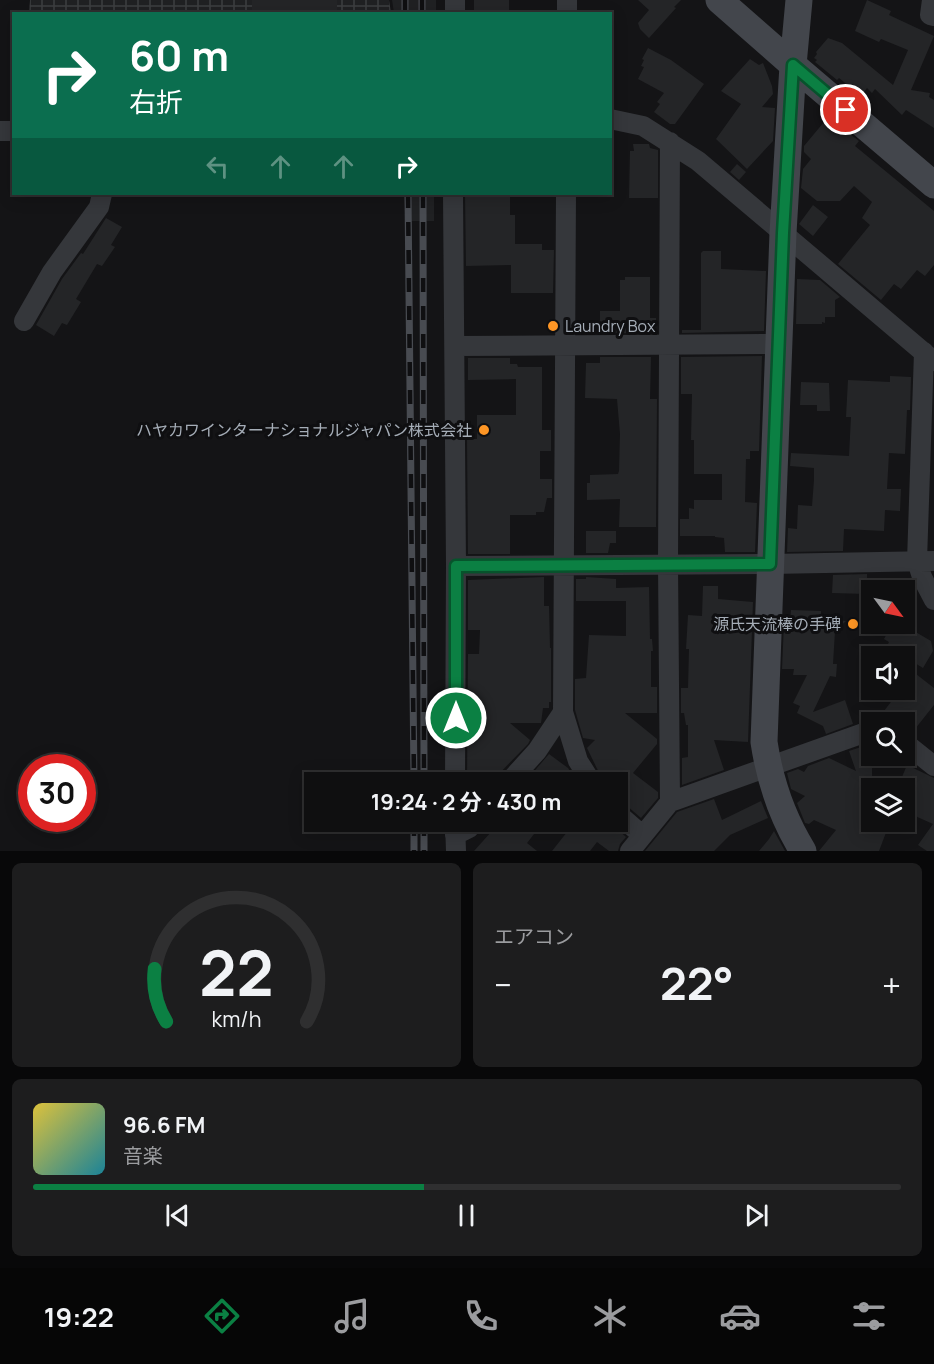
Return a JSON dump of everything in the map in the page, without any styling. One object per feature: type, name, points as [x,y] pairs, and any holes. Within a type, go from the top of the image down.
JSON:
[{"type":"street","points":[[719,0],[934,185]]},
{"type":"street","points":[[799,0],[783,233],[764,742],[777,798],[790,830],[803,851]]},
{"type":"street","points":[[933,0],[930,15],[934,16]]},
{"type":"street","points":[[612,119],[643,126],[698,161],[929,357],[926,561],[922,577],[934,600]]},
{"type":"street","points":[[670,142],[668,564],[670,802]]},
{"type":"street","points":[[24,321],[52,272],[99,207],[102,195]]},
{"type":"street","points":[[453,195],[455,772]]},
{"type":"street","points":[[566,195],[563,712],[578,761],[585,772]]},
{"type":"street","points":[[455,346],[779,344]]},
{"type":"street","points":[[456,566],[926,561]]},
{"type":"street","points":[[518,772],[537,751],[563,712]]},
{"type":"street","points":[[630,851],[670,802],[861,734]]},
{"type":"street","points":[[915,751],[934,766]]},
{"type":"street","points":[[628,823],[642,835]]},
{"type":"shaded area","points":[[30,0],[389,0],[391,12],[29,12]]},
{"type":"shaded area","points":[[392,0],[436,0],[436,12],[394,12]]},
{"type":"shaded area","points":[[404,195],[434,195],[434,221],[406,221]]},
{"type":"building","points":[[252,0],[337,0],[337,12],[252,12]]},
{"type":"building","points":[[474,0],[509,0],[509,12],[474,12]]},
{"type":"building","points":[[638,0],[681,0],[649,38],[640,29],[638,23],[649,10]]},
{"type":"building","points":[[867,0],[891,11],[889,15],[934,36],[911,90],[930,93],[929,97],[934,100],[934,128],[906,110],[902,115],[875,89],[872,93],[867,88],[861,96],[815,62],[816,52],[828,38],[842,43],[893,85],[908,50],[881,39],[879,42],[855,31]]},
{"type":"building","points":[[648,48],[671,60],[704,84],[675,124],[670,124],[654,112],[660,104],[657,102],[664,93],[638,79],[644,67],[641,66],[644,60],[642,59]]},
{"type":"building","points":[[750,59],[759,65],[763,63],[772,86],[773,94],[762,107],[775,108],[773,141],[747,169],[716,139],[741,104],[721,91]]},
{"type":"building","points":[[824,122],[837,133],[842,128],[859,141],[855,146],[934,211],[934,265],[925,276],[917,270],[901,289],[894,284],[881,300],[838,264],[870,225],[862,218],[872,202],[854,186],[840,201],[817,201],[801,188],[803,169],[811,159],[804,152],[804,146]]},
{"type":"building","points":[[633,144],[649,144],[650,148],[658,150],[658,198],[629,198],[630,151],[634,151]]},
{"type":"building","points":[[737,164],[746,172],[739,180],[730,172]]},
{"type":"building","points":[[465,195],[510,195],[510,215],[515,215],[515,244],[542,244],[542,250],[554,250],[553,293],[511,293],[511,265],[466,266]]},
{"type":"building","points":[[813,205],[828,217],[813,236],[799,224]]},
{"type":"building","points":[[106,218],[122,227],[111,245],[115,247],[102,266],[97,264],[76,299],[81,302],[67,325],[62,323],[54,336],[36,325],[62,279],[81,253],[83,254]]},
{"type":"building","points":[[721,251],[721,269],[766,271],[764,331],[682,333],[682,330],[701,330],[701,253]]},
{"type":"building","points":[[625,277],[650,277],[650,318],[656,318],[656,333],[600,333],[600,311],[620,311],[620,280],[625,280]]},
{"type":"building","points":[[797,279],[820,280],[840,297],[835,300],[835,317],[825,317],[825,323],[822,322],[822,324],[796,324]]},
{"type":"building","points":[[762,356],[759,451],[750,451],[750,459],[746,459],[745,502],[757,503],[755,552],[725,552],[724,538],[680,536],[680,519],[689,519],[689,508],[694,509],[694,500],[722,500],[722,474],[694,474],[694,440],[691,440],[692,394],[681,394],[681,357]]},
{"type":"building","points":[[600,357],[651,357],[650,399],[657,399],[656,527],[619,527],[620,499],[587,500],[587,483],[590,483],[590,475],[618,474],[619,471],[620,434],[617,399],[585,398],[586,363],[600,363]]},
{"type":"building","points":[[468,358],[510,358],[510,364],[517,364],[518,367],[542,367],[542,430],[551,430],[551,451],[540,451],[540,479],[552,479],[552,498],[547,498],[544,512],[536,512],[536,515],[510,515],[510,554],[468,554],[467,439],[477,439],[477,415],[516,415],[516,379],[468,380]]},
{"type":"building","points":[[890,376],[911,377],[905,454],[889,453],[887,489],[901,489],[900,511],[885,510],[884,531],[844,529],[843,551],[787,552],[788,528],[797,529],[798,505],[812,506],[814,480],[814,468],[790,466],[791,453],[849,456],[851,417],[846,417],[848,380],[890,382]]},
{"type":"building","points":[[801,382],[829,383],[830,411],[817,411],[817,405],[800,405]]},
{"type":"building","points":[[586,531],[616,531],[616,543],[610,543],[608,553],[586,553]]},
{"type":"building","points":[[867,574],[867,580],[861,580],[861,594],[832,593],[833,575]]},
{"type":"building","points":[[544,577],[544,606],[549,606],[551,702],[549,702],[549,708],[543,708],[541,723],[510,723],[530,740],[501,772],[467,772],[468,654],[479,654],[480,630],[468,630],[468,580]]},
{"type":"building","points":[[586,577],[616,579],[616,588],[649,587],[650,639],[652,639],[653,651],[651,651],[651,687],[657,687],[657,713],[625,713],[657,739],[657,744],[633,773],[658,792],[658,798],[641,818],[628,807],[628,772],[599,772],[587,748],[595,740],[583,738],[575,710],[575,679],[586,678],[589,635],[626,636],[626,601],[576,601],[576,579],[586,579]]},
{"type":"building","points":[[703,586],[718,586],[718,599],[753,602],[748,742],[714,740],[724,770],[682,785],[682,758],[688,757],[688,725],[686,725],[684,713],[681,713],[681,688],[688,688],[689,649],[686,649],[688,615],[702,616]]},
{"type":"building","points":[[791,610],[821,611],[821,619],[846,621],[835,631],[833,664],[837,664],[836,677],[830,676],[813,712],[845,700],[853,724],[826,734],[823,726],[797,713],[800,706],[793,703],[807,675],[793,675],[794,669],[782,669],[784,623],[790,623]]},
{"type":"building","points":[[915,632],[931,641],[933,651],[923,668],[915,663],[915,646],[887,646],[889,642],[884,639],[887,634],[915,634]]},
{"type":"building","points":[[915,674],[934,688],[934,705],[915,729],[915,712],[883,712],[892,700],[915,700]]},
{"type":"building","points":[[861,747],[861,766],[872,766],[872,778],[861,778],[861,832],[886,832],[879,851],[819,851],[836,830],[814,820],[809,824],[805,823],[797,803],[805,796],[791,789],[787,773],[798,769],[804,772],[808,766],[829,758],[856,771],[849,751]]},
{"type":"building","points":[[549,754],[571,772],[534,772]]},
{"type":"building","points":[[907,766],[909,766],[934,778],[934,851],[927,851],[918,845],[933,824],[915,816],[915,778],[902,778]]},
{"type":"building","points":[[714,799],[722,820],[761,801],[768,818],[730,835],[714,851],[645,851],[677,812]]},
{"type":"building","points":[[774,831],[785,851],[759,851],[769,839]]},
{"type":"building","points":[[491,832],[536,832],[527,843],[537,851],[474,851]]},
{"type":"building","points":[[567,832],[620,832],[626,837],[618,851],[609,851],[597,842],[590,851],[552,851]]},
{"type":"railway","points":[[405,0],[405,12]]},
{"type":"railway","points":[[422,0],[422,12]]},
{"type":"railway","points":[[408,195],[414,772]]},
{"type":"railway","points":[[423,195],[424,772]]},
{"type":"railway","points":[[414,832],[414,851]]},
{"type":"railway","points":[[424,832],[424,851]]},
{"type":"place","name":"Laundry Box","points":[[553,326]]},
{"type":"place","name":"ハヤカワインターナショナルジャパン株式会社","points":[[484,430]]},
{"type":"place","name":"源氏天流棒の手碑","points":[[853,624]]},
{"type":"route","points":[[456,718],[456,566],[770,564],[783,233],[793,65],[846,110]]}]
